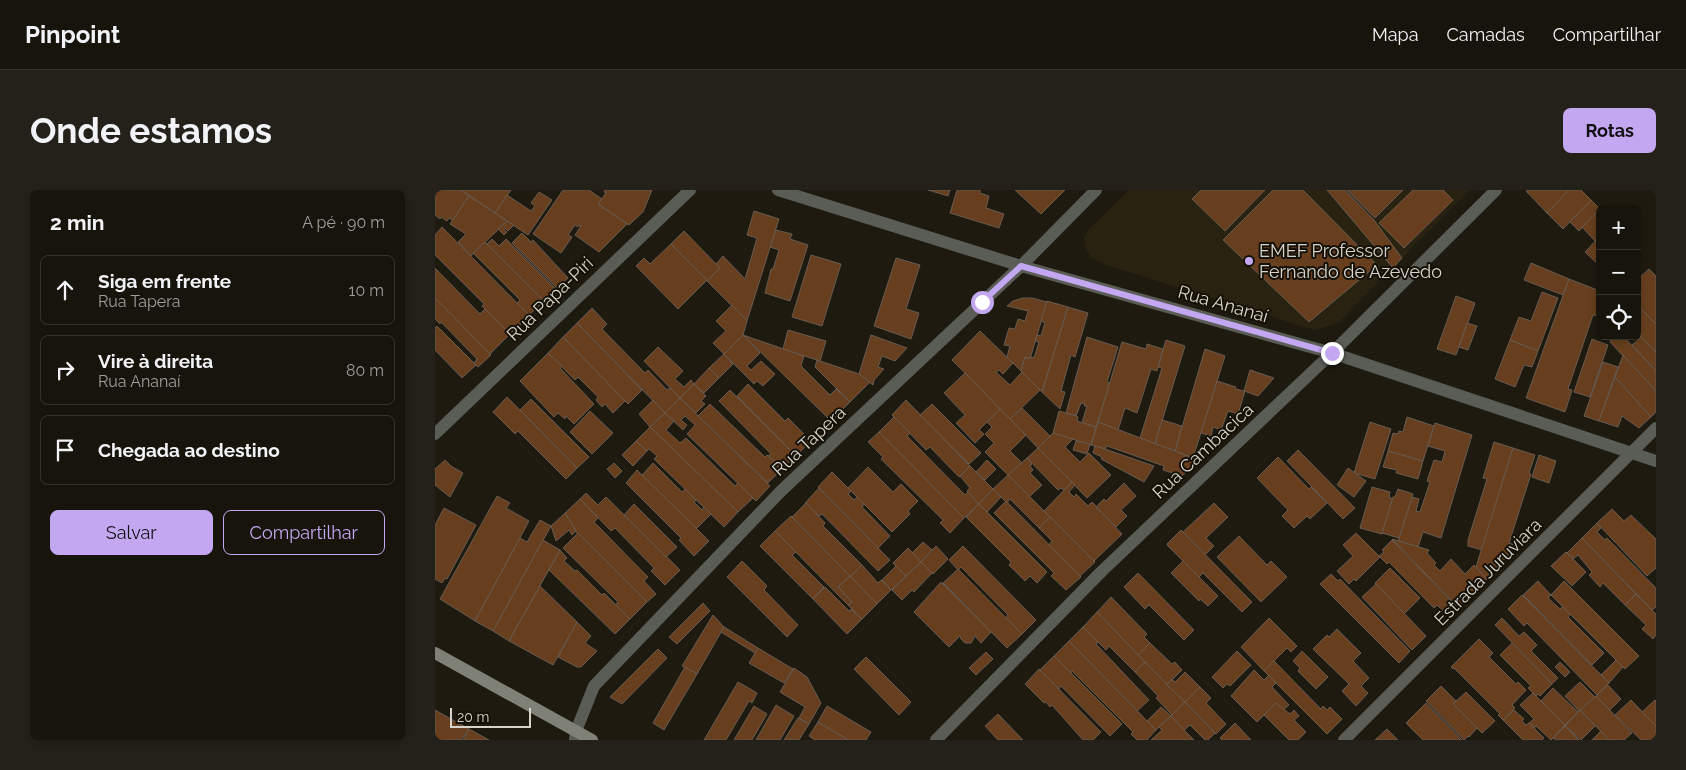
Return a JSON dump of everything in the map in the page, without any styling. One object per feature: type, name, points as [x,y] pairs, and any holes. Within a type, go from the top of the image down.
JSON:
[{"type":"main road","points":[[435,653],[575,735],[592,740]]},
{"type":"street","name":"Rua Papa-Piri","points":[[435,434],[691,190]]},
{"type":"street","name":"Rua Ananaí","points":[[778,190],[1021,266],[1332,353],[1656,462]]},
{"type":"street","name":"Rua Tapera","points":[[575,735],[594,686],[774,498],[1021,266],[1097,190]]},
{"type":"street","name":"Rua Cambacica","points":[[935,740],[1102,571],[1332,353],[1496,190]]},
{"type":"street","name":"Estrada Juruviara","points":[[1344,740],[1656,428]]},
{"type":"shaded area","name":"EMEF Professor Fernando de Azevedo","points":[[1129,190],[1470,190],[1338,323],[1314,330],[1103,264],[1092,258],[1086,249],[1084,238],[1088,230]]},
{"type":"building","points":[[435,190],[461,190],[469,196],[453,221],[449,218],[447,221],[441,217],[440,219],[435,215]]},
{"type":"building","points":[[461,190],[511,190],[495,213]]},
{"type":"building","points":[[563,190],[589,190],[602,199],[598,204],[627,224],[599,252],[575,235],[581,226],[575,225],[568,235],[572,237],[561,253],[533,234]]},
{"type":"building","points":[[605,190],[652,190],[643,212],[629,225],[598,204],[606,193],[604,192]]},
{"type":"building","points":[[928,190],[950,190],[948,196]]},
{"type":"building","points":[[957,190],[980,190],[980,193],[989,196],[986,208],[1004,214],[999,228],[950,213]]},
{"type":"building","points":[[1015,190],[1065,190],[1041,214]]},
{"type":"building","points":[[1201,190],[1265,190],[1225,231],[1192,199]]},
{"type":"building","points":[[1273,190],[1303,190],[1377,265],[1309,322],[1223,240]]},
{"type":"building","points":[[1327,190],[1345,190],[1374,220],[1402,258],[1393,268]]},
{"type":"building","points":[[1347,190],[1403,190],[1375,218]]},
{"type":"building","points":[[1413,190],[1443,190],[1453,200],[1404,248],[1379,223]]},
{"type":"building","points":[[1569,190],[1547,213],[1526,191]]},
{"type":"building","points":[[1569,190],[1581,190],[1591,200],[1563,229],[1547,213]]},
{"type":"building","points":[[539,192],[552,200],[528,235],[495,213],[507,195],[531,211],[535,206],[531,203]]},
{"type":"building","points":[[469,196],[507,221],[471,256],[458,242],[466,234],[450,224]]},
{"type":"building","points":[[1591,200],[1596,205],[1596,213],[1579,231],[1570,222]]},
{"type":"building","points":[[754,211],[779,219],[747,321],[707,281],[720,268],[716,264],[723,256],[745,279],[757,238],[747,235]]},
{"type":"building","points":[[1596,213],[1595,241],[1582,227]]},
{"type":"building","points":[[507,221],[514,225],[508,231],[505,228],[504,230],[507,232],[504,235],[498,229]]},
{"type":"building","points":[[442,227],[530,316],[510,334],[482,306],[484,304],[435,255],[435,235]]},
{"type":"building","points":[[776,230],[792,234],[790,239],[808,245],[790,301],[765,293],[771,269],[773,269],[779,250],[770,247]]},
{"type":"building","points":[[684,231],[720,268],[707,281],[671,244]]},
{"type":"building","points":[[522,233],[531,242],[533,240],[568,278],[557,288],[512,243]]},
{"type":"building","points":[[492,239],[499,246],[506,239],[556,289],[544,301],[487,244]]},
{"type":"building","points":[[1596,240],[1596,262],[1585,252]]},
{"type":"building","points":[[485,242],[544,301],[529,315],[517,303],[520,300],[473,253]]},
{"type":"building","points":[[671,244],[707,280],[678,309],[636,266],[644,258],[650,264]]},
{"type":"building","points":[[811,255],[841,264],[822,326],[792,317]]},
{"type":"building","points":[[896,258],[920,265],[906,309],[919,313],[911,339],[874,326]]},
{"type":"building","points":[[1531,263],[1569,279],[1563,295],[1524,280]]},
{"type":"building","points":[[435,268],[480,314],[485,309],[510,334],[490,354],[435,298]]},
{"type":"building","points":[[1649,269],[1656,276],[1656,324],[1641,309],[1641,276]]},
{"type":"building","points":[[1569,279],[1596,289],[1596,316],[1593,315],[1568,389],[1572,390],[1565,412],[1526,398]]},
{"type":"building","points":[[1542,292],[1558,298],[1538,351],[1510,340],[1519,317],[1531,321]]},
{"type":"building","points":[[1456,296],[1475,303],[1456,355],[1437,349]]},
{"type":"building","points":[[435,298],[491,355],[478,367],[474,363],[477,359],[441,322],[440,324],[435,319]]},
{"type":"building","points":[[1023,298],[1047,302],[1030,359],[1025,357],[1021,371],[1007,357],[1010,346],[1004,345],[1009,328],[1015,329],[1018,319],[1025,321],[1028,311],[1007,306],[1013,301]]},
{"type":"building","points":[[1047,301],[1068,307],[1042,392],[1021,371],[1025,357],[1034,358],[1039,342],[1035,341],[1037,335],[1041,336],[1045,323],[1041,321]]},
{"type":"building","points":[[732,305],[747,321],[743,335],[724,354],[713,343],[726,331],[716,321]]},
{"type":"building","points":[[1068,307],[1088,313],[1075,357],[1071,355],[1061,391],[1065,392],[1060,409],[1042,392]]},
{"type":"building","points":[[592,308],[607,324],[602,329],[645,373],[648,370],[667,390],[670,388],[680,398],[665,413],[577,323]]},
{"type":"building","points":[[1641,309],[1656,324],[1656,352],[1641,337]]},
{"type":"building","points":[[577,323],[642,390],[628,404],[563,337]]},
{"type":"building","points":[[1467,323],[1477,326],[1468,350],[1459,347]]},
{"type":"building","points":[[437,326],[476,365],[462,378],[435,350],[435,328]]},
{"type":"building","points":[[788,330],[826,341],[820,361],[783,349]]},
{"type":"building","points":[[980,331],[1013,363],[1003,374],[999,370],[996,372],[1010,385],[1022,372],[1040,390],[1010,419],[952,360]]},
{"type":"building","points":[[743,335],[804,356],[801,366],[830,395],[836,389],[850,402],[831,421]]},
{"type":"building","points":[[743,335],[760,353],[747,366],[751,370],[761,361],[775,374],[763,386],[757,381],[754,384],[724,354]]},
{"type":"building","points":[[871,335],[907,348],[895,361],[882,356],[878,367],[884,369],[874,380],[873,385],[859,374]]},
{"type":"building","points":[[563,337],[625,401],[613,413],[605,404],[602,407],[596,400],[598,397],[578,377],[575,380],[548,353]]},
{"type":"building","points":[[1087,337],[1118,347],[1107,382],[1110,383],[1096,427],[1082,423],[1087,406],[1084,406],[1085,404],[1081,403],[1076,416],[1066,413]]},
{"type":"building","points":[[1641,337],[1656,352],[1656,371],[1632,345],[1638,340],[1641,340]]},
{"type":"building","points":[[1592,339],[1608,345],[1590,397],[1574,392]]},
{"type":"building","points":[[1166,340],[1185,346],[1155,444],[1140,438],[1162,368],[1158,367]]},
{"type":"building","points":[[1510,340],[1538,351],[1532,367],[1524,365],[1515,387],[1495,379]]},
{"type":"building","points":[[1611,340],[1627,340],[1656,371],[1656,391],[1610,342]]},
{"type":"building","points":[[1122,342],[1146,349],[1147,344],[1163,349],[1157,371],[1151,369],[1137,413],[1125,408],[1118,430],[1098,422]]},
{"type":"building","points":[[658,347],[683,371],[675,379],[684,387],[691,380],[694,384],[680,398],[644,361]]},
{"type":"building","points":[[1205,349],[1225,356],[1193,458],[1175,451]]},
{"type":"building","points":[[548,353],[562,366],[560,368],[594,404],[574,424],[566,416],[565,419],[558,413],[554,417],[520,381]]},
{"type":"building","points":[[724,354],[733,364],[719,378],[709,368]]},
{"type":"building","points":[[1623,355],[1656,391],[1656,412],[1651,417],[1615,377]]},
{"type":"building","points":[[817,360],[859,374],[870,382],[850,402],[815,367]]},
{"type":"building","points":[[1603,362],[1618,367],[1599,421],[1584,416]]},
{"type":"building","points":[[709,368],[719,378],[704,393],[694,384]]},
{"type":"building","points":[[1250,370],[1274,378],[1258,396],[1244,391]]},
{"type":"building","points":[[965,373],[1000,409],[979,430],[984,434],[975,443],[956,423],[965,415],[944,393]]},
{"type":"building","points":[[1615,377],[1651,417],[1639,428],[1622,416],[1618,427],[1599,421]]},
{"type":"building","points":[[1217,381],[1245,391],[1238,414],[1228,411],[1221,430],[1213,427],[1211,436],[1201,433]]},
{"type":"building","points":[[694,384],[706,396],[701,401],[705,404],[696,413],[680,398]]},
{"type":"building","points":[[748,384],[785,421],[788,418],[811,441],[796,456],[737,396]]},
{"type":"building","points":[[730,390],[796,456],[782,469],[768,456],[771,454],[719,401]]},
{"type":"building","points":[[507,397],[577,468],[566,479],[518,431],[515,434],[493,412]]},
{"type":"building","points":[[680,398],[770,486],[756,501],[687,434],[695,425],[685,416],[681,420],[687,425],[683,430],[665,413]]},
{"type":"building","points":[[531,399],[589,457],[577,468],[520,410]]},
{"type":"building","points":[[653,400],[665,413],[650,427],[639,414]]},
{"type":"building","points":[[906,400],[970,466],[959,477],[930,447],[926,450],[892,415]]},
{"type":"building","points":[[710,404],[765,457],[767,455],[782,469],[768,483],[698,416]]},
{"type":"building","points":[[932,404],[981,453],[969,464],[920,415]]},
{"type":"building","points":[[1022,408],[1050,436],[1038,448],[1010,419]]},
{"type":"building","points":[[1000,409],[1026,435],[1010,451],[1022,463],[1008,475],[985,452],[994,443],[985,434],[992,427],[987,422]]},
{"type":"building","points":[[590,411],[613,433],[592,454],[570,432]]},
{"type":"building","points":[[1059,411],[1076,416],[1078,417],[1077,421],[1096,427],[1091,445],[1053,433]]},
{"type":"building","points":[[665,413],[674,421],[666,430],[680,443],[686,438],[735,486],[738,483],[753,498],[738,512],[650,427]]},
{"type":"building","points":[[894,417],[910,433],[907,436],[965,495],[968,492],[979,504],[964,518],[879,432]]},
{"type":"building","points":[[1407,417],[1434,426],[1423,461],[1388,451],[1393,433],[1403,432]]},
{"type":"building","points":[[1162,420],[1182,426],[1175,451],[1155,444]]},
{"type":"building","points":[[1098,422],[1198,460],[1182,476],[1163,470],[1164,466],[1107,446],[1105,449],[1091,445]]},
{"type":"building","points":[[1370,422],[1391,429],[1375,479],[1354,473]]},
{"type":"building","points":[[1435,423],[1472,435],[1441,538],[1423,532],[1418,547],[1398,541],[1412,497],[1419,499],[1416,511],[1420,512],[1430,482],[1427,481],[1434,460],[1442,462],[1445,451],[1428,446]]},
{"type":"building","points":[[650,427],[738,512],[724,527],[654,459],[657,456],[649,449],[647,451],[636,441]]},
{"type":"building","points":[[879,432],[964,518],[950,533],[940,523],[943,520],[881,459],[883,457],[868,442]]},
{"type":"building","points":[[1053,433],[1073,439],[1065,447],[1080,462],[1089,453],[1111,475],[1087,498],[1038,448]]},
{"type":"building","points":[[636,441],[647,451],[633,466],[622,455]]},
{"type":"building","points":[[1076,441],[1090,444],[1087,454],[1073,450]]},
{"type":"building","points":[[1494,442],[1513,448],[1482,550],[1468,546],[1468,540],[1487,479],[1483,478]]},
{"type":"building","points":[[1095,446],[1154,466],[1144,482],[1101,459],[1102,457],[1093,453]]},
{"type":"building","points":[[1038,448],[1072,482],[1064,490],[1061,488],[1058,490],[1027,458]]},
{"type":"building","points":[[1513,448],[1535,455],[1529,473],[1531,474],[1509,543],[1517,546],[1486,578],[1476,567]]},
{"type":"building","points":[[1298,450],[1355,508],[1343,519],[1287,461]]},
{"type":"building","points":[[1388,451],[1423,461],[1418,479],[1396,473],[1397,470],[1383,467]]},
{"type":"building","points":[[1539,455],[1556,461],[1549,483],[1532,477]]},
{"type":"building","points":[[1278,457],[1309,489],[1311,487],[1327,503],[1310,519],[1307,516],[1294,528],[1282,516],[1288,510],[1257,478]]},
{"type":"building","points":[[1027,458],[1032,464],[1030,466],[1033,470],[1030,473],[1042,485],[1029,497],[1008,475]]},
{"type":"building","points":[[445,460],[463,473],[450,497],[435,485],[435,469]]},
{"type":"building","points":[[987,460],[996,469],[985,480],[976,472]]},
{"type":"building","points":[[614,463],[622,471],[615,478],[607,469]]},
{"type":"building","points":[[653,463],[682,492],[685,489],[696,500],[694,502],[702,510],[704,507],[711,514],[696,529],[642,475]]},
{"type":"building","points":[[970,466],[993,489],[979,504],[967,491],[970,488],[960,476]]},
{"type":"building","points":[[868,467],[893,492],[901,484],[918,501],[908,511],[910,514],[892,532],[848,488]]},
{"type":"building","points":[[1348,468],[1366,481],[1354,497],[1337,485]]},
{"type":"building","points":[[637,470],[709,541],[694,556],[679,540],[681,538],[626,483]]},
{"type":"building","points":[[832,472],[851,491],[848,494],[854,500],[857,497],[864,504],[862,507],[890,536],[878,548],[818,487]]},
{"type":"building","points":[[1008,475],[1050,517],[1039,528],[1010,499],[1007,503],[993,489]]},
{"type":"building","points":[[1072,482],[1075,485],[1069,492],[1074,497],[1076,494],[1088,506],[1092,502],[1122,534],[1094,561],[1044,511]]},
{"type":"building","points":[[1124,483],[1136,496],[1121,510],[1127,516],[1116,527],[1096,507],[1104,499],[1106,501]]},
{"type":"building","points":[[1372,487],[1390,492],[1389,497],[1393,499],[1382,534],[1360,528]]},
{"type":"building","points":[[819,488],[890,560],[878,571],[822,514],[819,516],[805,503]]},
{"type":"building","points":[[993,489],[1001,497],[987,512],[979,504]]},
{"type":"building","points":[[1398,489],[1413,494],[1399,538],[1382,533],[1393,497],[1395,497]]},
{"type":"building","points":[[586,493],[598,505],[606,497],[680,570],[665,585],[651,571],[654,568],[615,528],[611,531],[580,499]]},
{"type":"building","points":[[497,496],[510,503],[506,508],[529,521],[475,621],[440,599]]},
{"type":"building","points":[[580,499],[598,518],[594,522],[648,577],[644,581],[656,594],[647,602],[577,533],[565,513]]},
{"type":"building","points":[[1006,501],[1081,577],[1066,590],[1051,576],[1054,573],[994,513]]},
{"type":"building","points":[[806,503],[825,523],[823,526],[862,565],[850,577],[792,517]]},
{"type":"building","points":[[1214,503],[1228,517],[1206,538],[1214,546],[1205,555],[1183,532]]},
{"type":"building","points":[[634,504],[677,547],[666,557],[624,515]]},
{"type":"building","points":[[979,504],[1047,572],[1037,583],[1030,576],[1025,581],[1009,565],[1011,562],[966,517]]},
{"type":"building","points":[[444,508],[476,525],[447,579],[445,578],[442,583],[435,579],[435,525]]},
{"type":"building","points":[[1612,509],[1624,521],[1631,515],[1656,539],[1656,568],[1647,576],[1597,523]]},
{"type":"building","points":[[565,513],[576,531],[572,535],[569,530],[556,541],[551,526]]},
{"type":"building","points":[[791,516],[850,576],[838,587],[852,602],[848,605],[775,531]]},
{"type":"building","points":[[1050,517],[1095,562],[1080,576],[1049,545],[1052,541],[1039,528]]},
{"type":"building","points":[[540,520],[551,526],[493,631],[475,621],[520,538],[527,542]]},
{"type":"building","points":[[1597,523],[1601,528],[1597,532],[1605,540],[1607,538],[1656,588],[1656,607],[1652,610],[1582,538]]},
{"type":"building","points":[[1181,530],[1252,602],[1242,612],[1203,573],[1199,577],[1168,546],[1167,544]]},
{"type":"building","points":[[775,531],[796,552],[792,555],[824,587],[813,599],[760,546]]},
{"type":"building","points":[[578,533],[647,602],[630,619],[615,605],[618,602],[563,548]]},
{"type":"building","points":[[1356,533],[1380,557],[1356,581],[1354,579],[1349,584],[1337,571],[1353,556],[1343,545]]},
{"type":"building","points":[[1239,536],[1267,565],[1271,561],[1287,577],[1261,602],[1217,557]]},
{"type":"building","points":[[1582,538],[1636,594],[1625,605],[1603,583],[1600,587],[1589,575],[1592,572],[1578,555],[1573,559],[1567,553]]},
{"type":"building","points":[[1392,539],[1429,550],[1427,553],[1440,571],[1451,559],[1465,574],[1474,565],[1487,579],[1458,607]]},
{"type":"building","points":[[543,540],[560,550],[509,641],[493,631]]},
{"type":"building","points":[[1392,540],[1456,606],[1447,615],[1437,605],[1434,608],[1389,562],[1387,564],[1379,556]]},
{"type":"building","points":[[923,542],[932,550],[921,562],[912,553]]},
{"type":"building","points":[[936,546],[948,559],[933,574],[921,562]]},
{"type":"building","points":[[963,546],[1036,620],[1022,634],[1006,618],[1008,615],[961,567],[958,570],[949,560]]},
{"type":"building","points":[[908,548],[921,562],[906,576],[893,563]]},
{"type":"building","points":[[560,550],[567,558],[564,561],[575,571],[577,570],[602,595],[604,593],[630,619],[615,634],[549,570]]},
{"type":"building","points":[[1566,552],[1586,572],[1572,586],[1551,566]]},
{"type":"building","points":[[742,561],[767,586],[764,590],[798,625],[787,637],[727,577]]},
{"type":"building","points":[[1183,561],[1218,596],[1208,606],[1200,599],[1199,601],[1171,573]]},
{"type":"building","points":[[921,562],[932,573],[914,592],[912,590],[902,600],[892,590]]},
{"type":"building","points":[[862,565],[878,583],[881,580],[891,590],[877,604],[850,577]]},
{"type":"building","points":[[896,566],[906,576],[891,590],[882,580]]},
{"type":"building","points":[[1390,568],[1420,598],[1404,614],[1375,583]]},
{"type":"building","points":[[958,569],[1022,634],[1007,648],[943,583]]},
{"type":"building","points":[[1138,573],[1194,630],[1184,640],[1149,605],[1145,609],[1124,587]]},
{"type":"building","points":[[1331,574],[1338,581],[1340,579],[1410,651],[1399,663],[1320,584]]},
{"type":"building","points":[[850,576],[877,604],[862,619],[848,605],[852,602],[838,587]]},
{"type":"building","points":[[1538,581],[1551,595],[1548,598],[1560,609],[1563,606],[1570,614],[1568,617],[1604,653],[1592,665],[1523,595]]},
{"type":"building","points":[[1564,581],[1639,656],[1625,669],[1551,595]]},
{"type":"building","points":[[941,582],[991,632],[981,643],[975,636],[971,643],[965,643],[960,636],[949,647],[914,612]]},
{"type":"building","points":[[1376,584],[1426,636],[1412,650],[1362,597]]},
{"type":"building","points":[[540,586],[577,622],[553,665],[509,641]]},
{"type":"building","points":[[825,587],[849,611],[851,609],[862,619],[847,634],[813,599]]},
{"type":"building","points":[[1636,594],[1656,614],[1656,635],[1653,639],[1642,629],[1646,625],[1625,605]]},
{"type":"building","points":[[1522,595],[1609,683],[1597,695],[1527,623],[1524,626],[1508,609]]},
{"type":"building","points":[[1111,597],[1147,634],[1144,637],[1150,643],[1138,655],[1097,612]]},
{"type":"building","points":[[703,603],[710,611],[677,644],[669,637]]},
{"type":"building","points":[[1097,612],[1145,662],[1135,672],[1109,646],[1106,650],[1083,627]]},
{"type":"building","points":[[713,615],[724,627],[697,674],[682,666]]},
{"type":"building","points":[[1269,618],[1297,646],[1291,652],[1287,648],[1264,671],[1241,647]]},
{"type":"building","points":[[1502,618],[1519,636],[1524,632],[1537,645],[1531,651],[1558,678],[1552,684],[1495,625]]},
{"type":"building","points":[[577,622],[591,636],[585,643],[597,651],[581,667],[577,667],[558,657]]},
{"type":"building","points":[[724,627],[758,648],[755,653],[721,632]]},
{"type":"building","points":[[1083,627],[1098,642],[1096,644],[1149,700],[1137,711],[1069,641]]},
{"type":"building","points":[[1337,629],[1361,653],[1353,661],[1369,678],[1361,686],[1368,693],[1356,706],[1342,691],[1349,684],[1313,649],[1327,635],[1329,637]]},
{"type":"building","points":[[1479,639],[1493,653],[1489,657],[1516,684],[1518,682],[1526,690],[1512,705],[1515,708],[1503,720],[1498,715],[1500,714],[1451,667]]},
{"type":"building","points":[[1069,641],[1156,730],[1147,740],[1137,740],[1131,734],[1133,732],[1072,671],[1071,673],[1054,656]]},
{"type":"building","points":[[1150,643],[1172,664],[1175,662],[1182,670],[1167,685],[1138,655]]},
{"type":"building","points":[[1512,643],[1552,684],[1540,696],[1538,694],[1536,696],[1528,688],[1531,686],[1500,655]]},
{"type":"building","points":[[758,648],[793,669],[784,683],[749,663]]},
{"type":"building","points":[[658,649],[667,658],[622,704],[610,697]]},
{"type":"building","points":[[1237,651],[1251,665],[1230,686],[1227,684],[1223,688],[1212,677]]},
{"type":"building","points":[[1302,651],[1328,677],[1316,689],[1298,671],[1300,668],[1293,661]]},
{"type":"building","points":[[986,652],[993,659],[976,675],[969,668]]},
{"type":"building","points":[[1054,656],[1122,724],[1110,736],[1061,686],[1059,689],[1040,670]]},
{"type":"building","points":[[866,657],[911,702],[899,715],[854,669]]},
{"type":"building","points":[[1616,660],[1623,667],[1609,683],[1601,675]]},
{"type":"building","points":[[1274,661],[1321,709],[1323,706],[1327,710],[1330,707],[1342,719],[1327,734],[1264,671]]},
{"type":"building","points":[[1145,662],[1185,702],[1172,715],[1156,698],[1158,696],[1135,672]]},
{"type":"building","points":[[1560,662],[1570,672],[1565,677],[1555,667]]},
{"type":"building","points":[[685,667],[697,674],[664,730],[653,723]]},
{"type":"building","points":[[794,668],[807,677],[821,703],[809,724],[799,718],[805,707],[780,692]]},
{"type":"building","points":[[1039,669],[1101,732],[1093,740],[1083,740],[1052,705],[1050,707],[1046,702],[1044,703],[1025,684]]},
{"type":"building","points":[[1254,670],[1264,680],[1269,675],[1276,683],[1272,687],[1289,705],[1283,710],[1276,703],[1257,722],[1231,696]]},
{"type":"building","points":[[1185,672],[1200,687],[1185,702],[1167,685],[1172,679],[1175,682]]},
{"type":"building","points":[[738,682],[757,693],[752,703],[749,701],[726,740],[704,740]]},
{"type":"building","points":[[1580,682],[1595,697],[1579,711],[1565,696]]},
{"type":"building","points":[[1608,685],[1621,699],[1610,710],[1596,696]]},
{"type":"building","points":[[1441,686],[1456,701],[1453,704],[1477,728],[1464,740],[1426,701]]},
{"type":"building","points":[[1200,687],[1211,698],[1206,703],[1226,724],[1216,734],[1185,702]]},
{"type":"building","points":[[1553,688],[1578,712],[1565,725],[1541,701]]},
{"type":"building","points":[[1466,692],[1495,721],[1482,733],[1453,704]]},
{"type":"building","points":[[1533,693],[1565,725],[1551,740],[1536,726],[1534,728],[1529,723],[1534,719],[1520,705]]},
{"type":"building","points":[[1596,696],[1632,733],[1624,740],[1609,740],[1580,710]]},
{"type":"building","points":[[1631,700],[1656,726],[1656,740],[1641,740],[1615,715]]},
{"type":"building","points":[[1656,701],[1656,726],[1642,712]]},
{"type":"building","points":[[1185,702],[1215,733],[1208,740],[1205,740],[1190,725],[1184,730],[1171,716]]},
{"type":"building","points":[[1276,703],[1290,714],[1294,710],[1299,716],[1294,720],[1306,732],[1298,740],[1289,740],[1264,715]]},
{"type":"building","points":[[1426,703],[1462,740],[1423,740],[1406,723]]},
{"type":"building","points":[[776,705],[794,716],[780,740],[756,740]]},
{"type":"building","points":[[754,706],[767,714],[752,740],[734,740]]},
{"type":"building","points":[[827,706],[871,732],[866,740],[848,740],[818,722]]},
{"type":"building","points":[[1161,707],[1171,716],[1156,730],[1147,721]]},
{"type":"building","points":[[435,710],[469,729],[461,740],[435,740]]},
{"type":"building","points":[[1514,710],[1524,719],[1522,721],[1526,725],[1529,723],[1544,738],[1542,740],[1523,740],[1503,720]]},
{"type":"building","points":[[1580,710],[1595,726],[1581,740],[1565,726]]},
{"type":"building","points":[[998,714],[1023,740],[998,740],[985,726]]},
{"type":"building","points":[[1171,716],[1194,740],[1151,740],[1162,730],[1159,727]]},
{"type":"building","points":[[798,718],[809,724],[799,740],[784,740]]},
{"type":"building","points":[[818,722],[848,740],[815,740],[809,736]]},
{"type":"building","points":[[1235,723],[1251,740],[1222,740],[1220,738]]},
{"type":"building","points":[[1565,726],[1579,740],[1556,740],[1553,738]]},
{"type":"building","points":[[469,729],[489,740],[463,740]]},
{"type":"building","points":[[1387,729],[1398,740],[1375,740]]},
{"type":"building","points":[[1601,731],[1609,740],[1592,740]]},
{"type":"place","name":"EMEF Professor Fernando de Azevedo","points":[[1249,261]]},
{"type":"route","points":[[982,302],[1021,266],[1332,353]]}]
